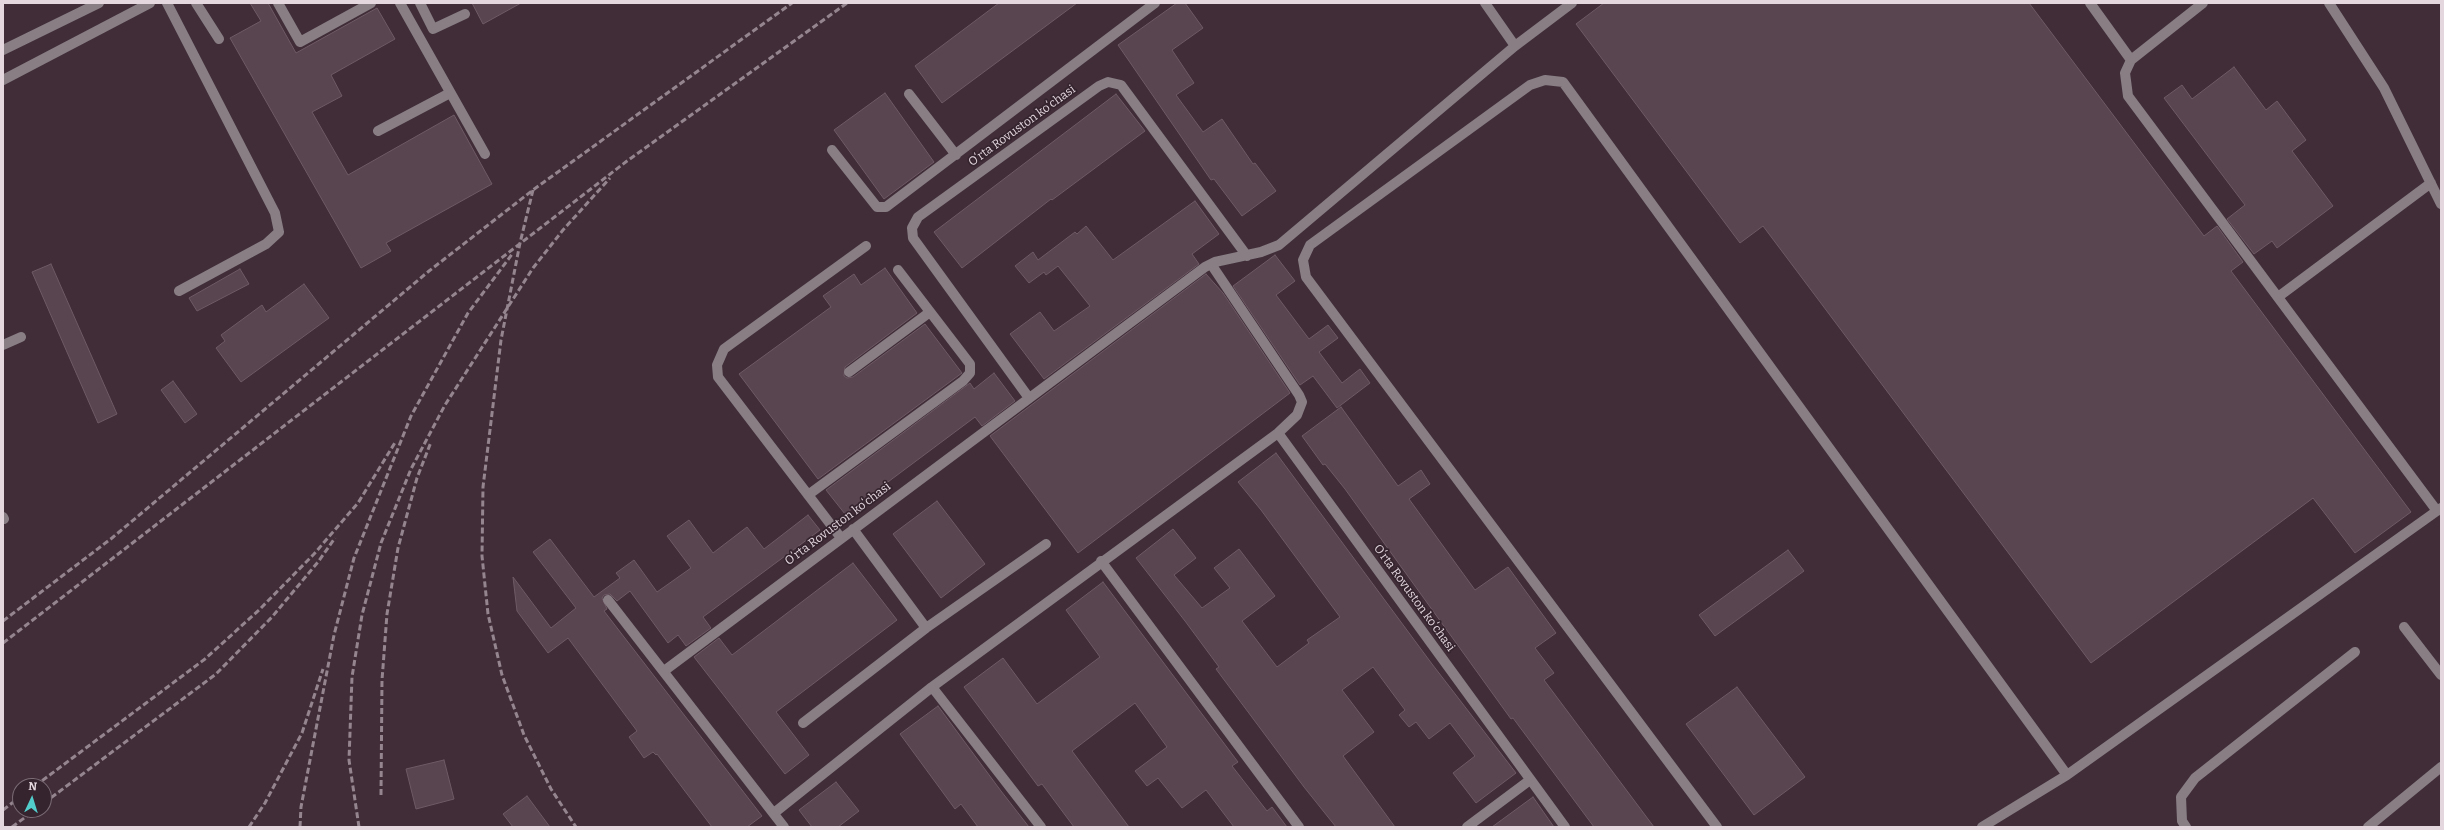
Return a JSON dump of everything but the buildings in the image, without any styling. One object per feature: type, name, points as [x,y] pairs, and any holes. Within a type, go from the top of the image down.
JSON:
[{"type":"street","points":[[3,50],[99,3]]},
{"type":"street","points":[[3,80],[150,3]]},
{"type":"street","points":[[167,3],[275,213],[278,232],[266,244],[179,291]]},
{"type":"street","points":[[196,3],[219,39]]},
{"type":"street","points":[[278,3],[300,42],[371,3]]},
{"type":"street","points":[[400,3],[485,154]]},
{"type":"street","points":[[420,3],[433,29],[465,14]]},
{"type":"street","points":[[832,150],[877,207],[886,207],[1155,3]]},
{"type":"street","points":[[1485,3],[1515,46]]},
{"type":"street","points":[[1247,256],[1279,244],[1515,46],[1572,3]]},
{"type":"street","points":[[2090,3],[2131,60]]},
{"type":"street","points":[[1982,827],[2067,775],[2439,509],[2128,96],[2125,73],[2131,60],[2202,3]]},
{"type":"street","points":[[2329,3],[2384,88],[2441,204]]},
{"type":"street","points":[[1716,827],[1306,277],[1303,260],[1310,245],[1530,85],[1545,80],[1563,82],[2067,775]]},
{"type":"street","name":"Oʻrta Rovuston koʻchasi","points":[[664,671],[1211,264],[1247,256],[1121,85],[1108,82],[1099,86],[918,217],[912,228],[913,238],[1029,398]]},
{"type":"street","points":[[378,131],[450,93]]},
{"type":"street","points":[[909,94],[956,155]]},
{"type":"street","points":[[2278,297],[2431,183]]},
{"type":"street","points":[[841,538],[718,377],[717,365],[724,348],[866,246]]},
{"type":"street","points":[[774,813],[932,686],[1278,433],[1297,415],[1302,402],[1211,264]]},
{"type":"street","points":[[808,495],[963,381],[970,373],[970,364],[898,270]]},
{"type":"street","points":[[850,372],[930,312]]},
{"type":"street","points":[[3,345],[21,337]]},
{"type":"street","name":"Oʻrta Rovuston koʻchasi","points":[[1278,433],[1565,827]]},
{"type":"street","points":[[853,529],[926,628]]},
{"type":"street","points":[[803,723],[926,628],[1046,544]]},
{"type":"street","points":[[1101,561],[1299,827]]},
{"type":"street","points":[[608,600],[784,827]]},
{"type":"street","points":[[2404,627],[2441,675]]},
{"type":"street","points":[[2186,827],[2182,821],[2181,797],[2195,778],[2355,652]]},
{"type":"street","points":[[932,686],[1041,827]]},
{"type":"street","points":[[2368,827],[2441,767]]},
{"type":"street","points":[[1466,827],[1530,780]]},
{"type":"railway","points":[[3,621],[112,538],[429,271],[533,190],[792,3]]},
{"type":"railway","points":[[3,643],[627,161],[847,3]]},
{"type":"railway","points":[[359,827],[349,760],[352,677],[362,615],[381,543],[411,469],[445,405],[533,268],[563,230],[610,178]]},
{"type":"railway","points":[[533,190],[520,243],[501,340],[483,487],[482,556],[488,614],[502,675],[524,735],[551,789],[576,827]]},
{"type":"railway","points":[[300,827],[301,807],[334,635],[354,558],[411,416],[468,313],[513,253]]},
{"type":"railway","points":[[46,778],[205,659],[259,610],[314,554],[358,503],[396,441]]},
{"type":"railway","points":[[381,795],[382,680],[387,614],[398,548],[417,478],[431,442]]},
{"type":"railway","points":[[52,797],[216,674],[272,617],[318,562],[335,538]]},
{"type":"railway","points":[[249,827],[265,803],[302,733],[323,669]]},
{"type":"railway","points":[[3,810],[12,803]]},
{"type":"railway","points":[[12,827],[24,818]]}]
